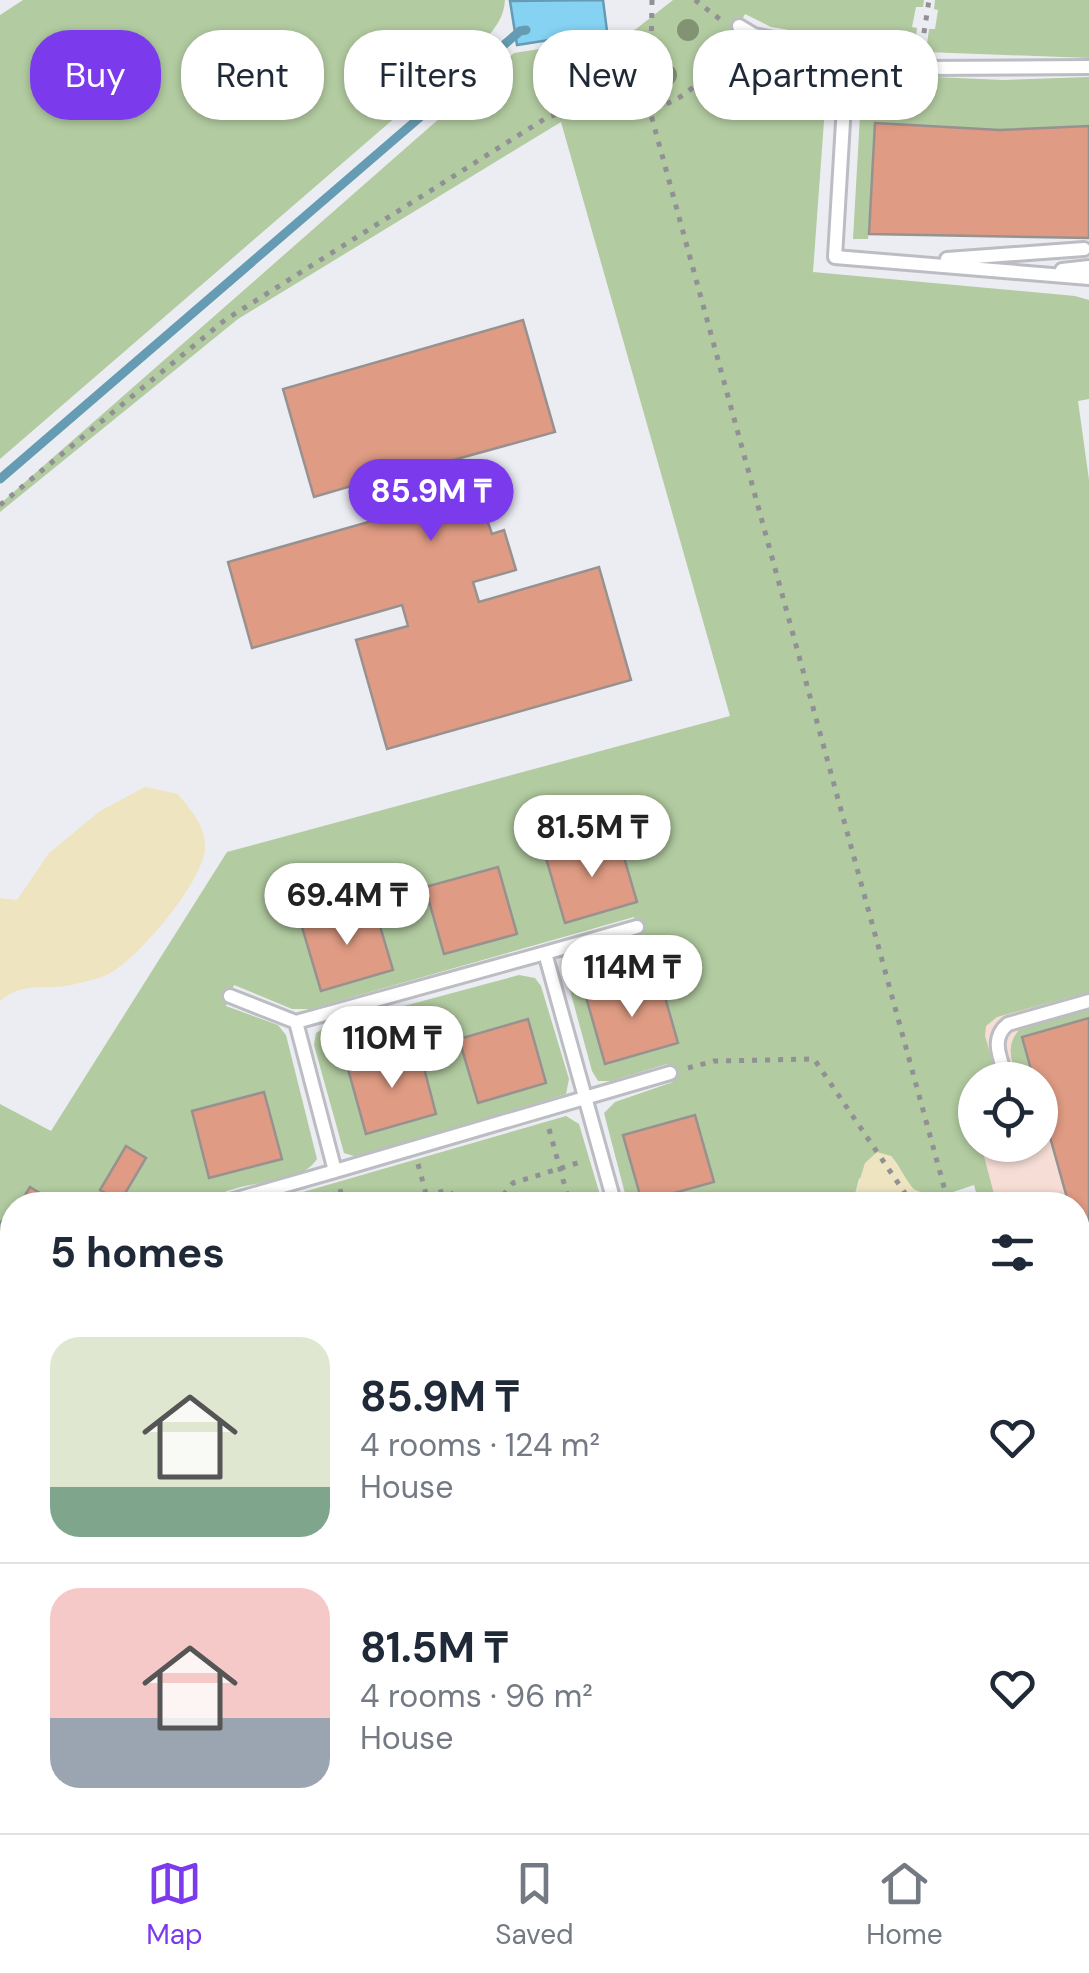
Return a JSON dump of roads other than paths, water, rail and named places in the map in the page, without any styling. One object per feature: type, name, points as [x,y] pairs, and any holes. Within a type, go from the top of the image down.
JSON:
[{"type":"lane","points":[[739,26],[746,30]]},
{"type":"lane","points":[[938,68],[1089,67]]},
{"type":"lane","points":[[843,120],[836,257],[1089,278]]},
{"type":"lane","points":[[906,263],[1084,249]]},
{"type":"lane","points":[[1040,273],[1089,267]]},
{"type":"lane","points":[[230,996],[296,1022],[637,927]]},
{"type":"lane","points":[[545,953],[611,1192]]},
{"type":"lane","points":[[1002,1062],[996,1042],[998,1032],[1008,1024],[1089,1001]]},
{"type":"lane","points":[[296,1022],[336,1171]]},
{"type":"lane","points":[[262,1192],[670,1073]]},
{"type":"water","points":[[603,0],[607,30],[533,30],[533,43],[517,45],[510,1]]},
{"type":"waterway","points":[[0,479],[520,31],[526,30]]}]
